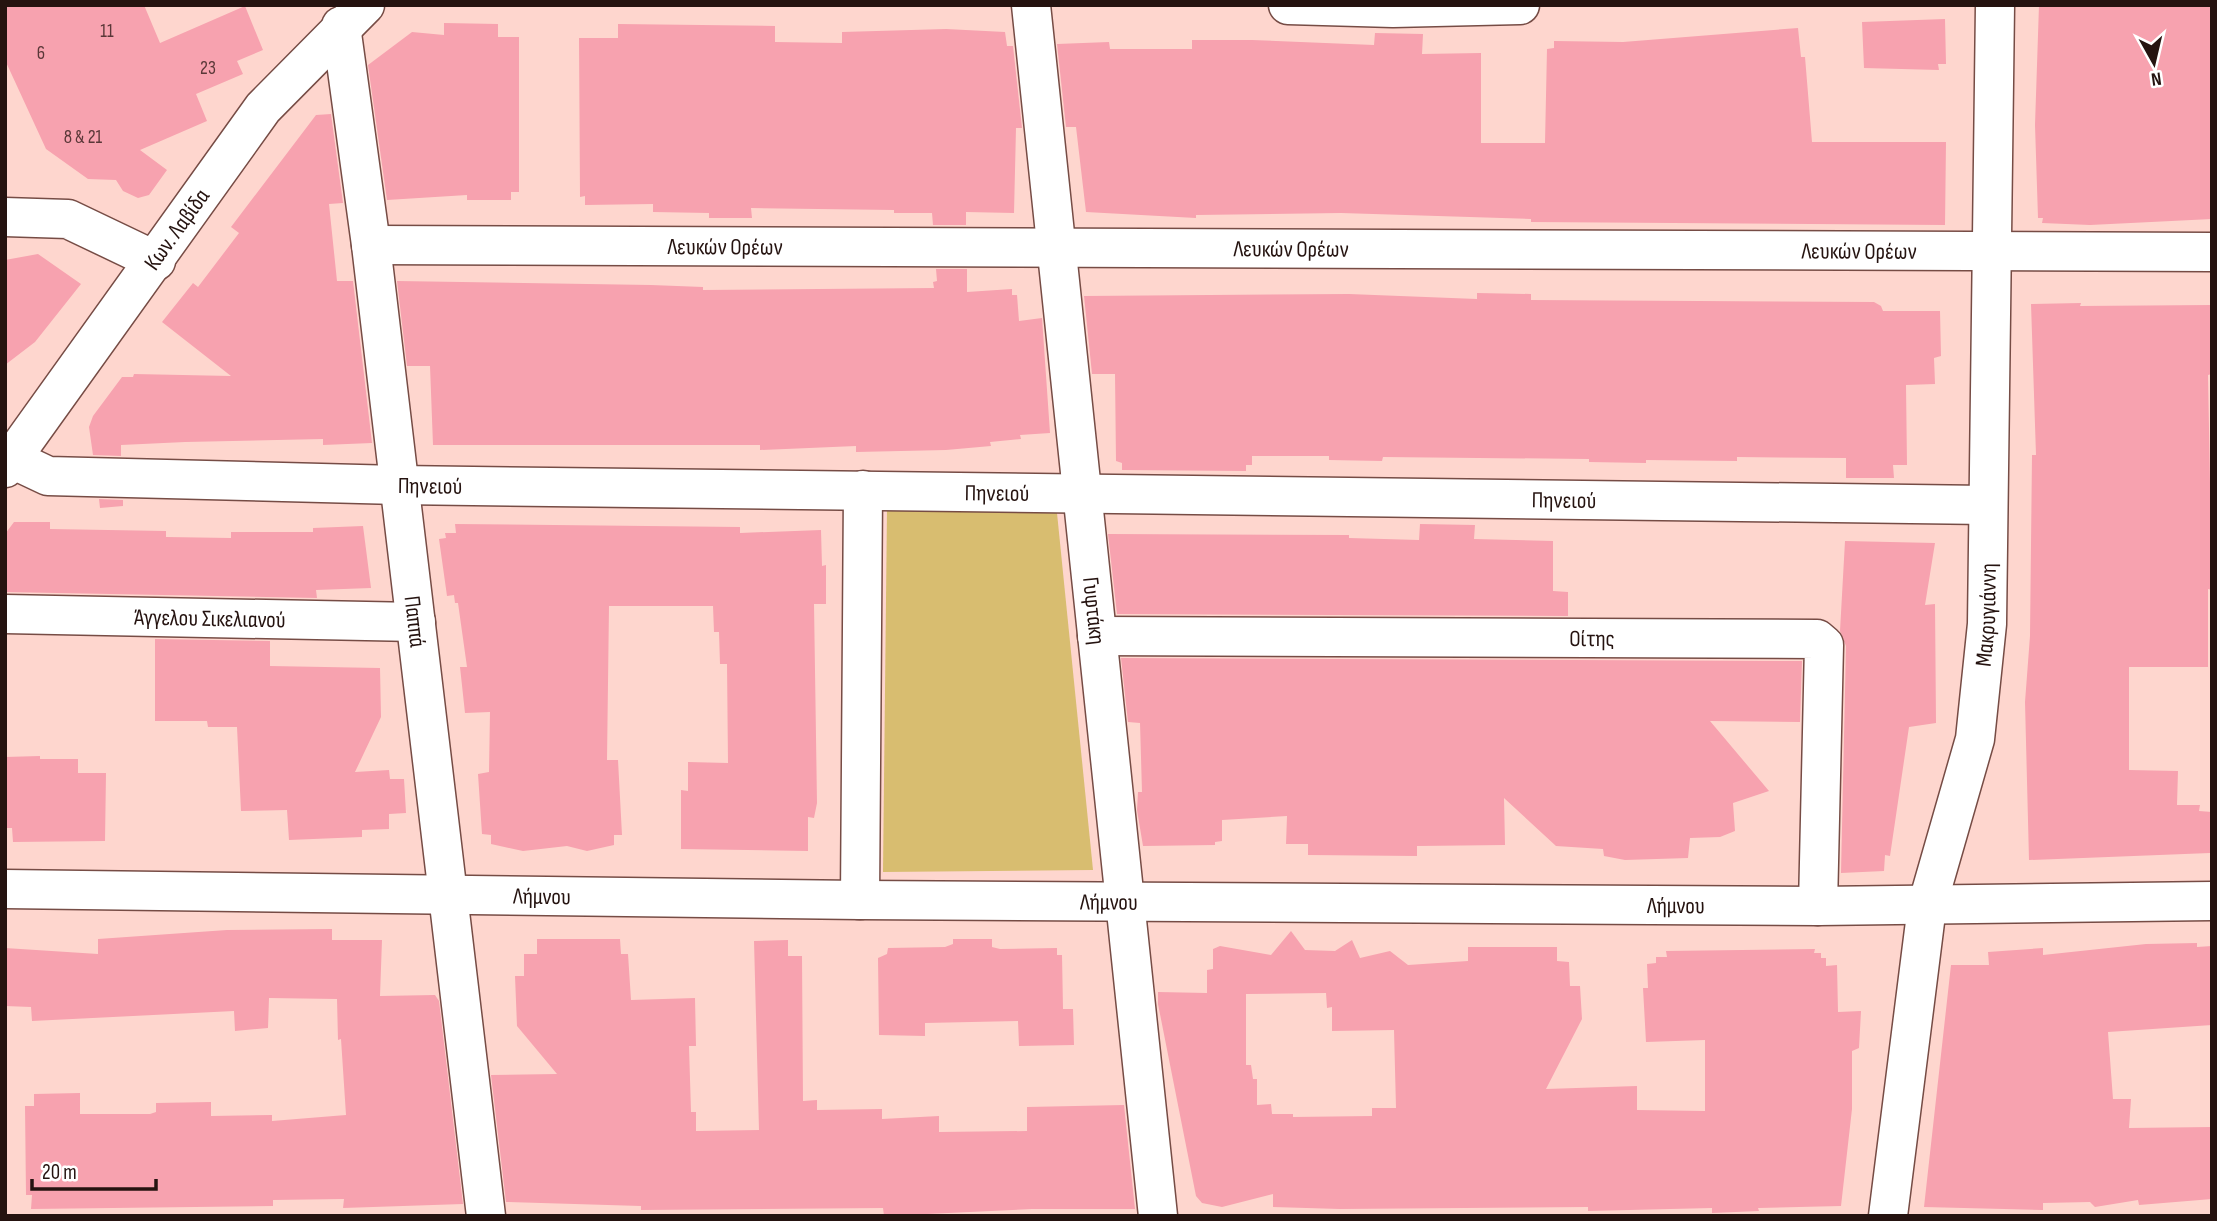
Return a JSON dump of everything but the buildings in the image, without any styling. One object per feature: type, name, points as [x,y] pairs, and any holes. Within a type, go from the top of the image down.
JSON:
[{"type":"street","name":"Γυφτάκη","points":[[1031,5],[1158,1216]]},
{"type":"street","points":[[1288,5],[1393,8],[1520,5]]},
{"type":"street","name":"Μακρυγιάννη","points":[[1888,1216],[1927,906],[1975,739],[1987,624],[1995,5]]},
{"type":"street","name":"Παππά","points":[[353,16],[371,245],[486,1216]]},
{"type":"street","name":"Κων. Λαβίδα","points":[[9,464],[156,261],[262,108],[353,16]]},
{"type":"street","points":[[9,208],[68,219],[156,261]]},
{"type":"street","name":"Λευκών Ορέων","points":[[371,245],[2212,252]]},
{"type":"street","name":"Πηνειού","points":[[9,464],[48,477],[398,485],[1987,505]]},
{"type":"street","points":[[860,900],[863,490]]},
{"type":"street","name":"Άγγελου Σικελιανού","points":[[5,614],[416,622]]},
{"type":"street","name":"Οίτης","points":[[1097,636],[1817,639],[1824,645],[1818,906]]},
{"type":"street","name":"Λήμνου","points":[[5,889],[860,900],[1818,906],[2212,901]]},
{"type":"shaded area","points":[[887,509],[1057,513],[1093,870],[883,872]]}]
